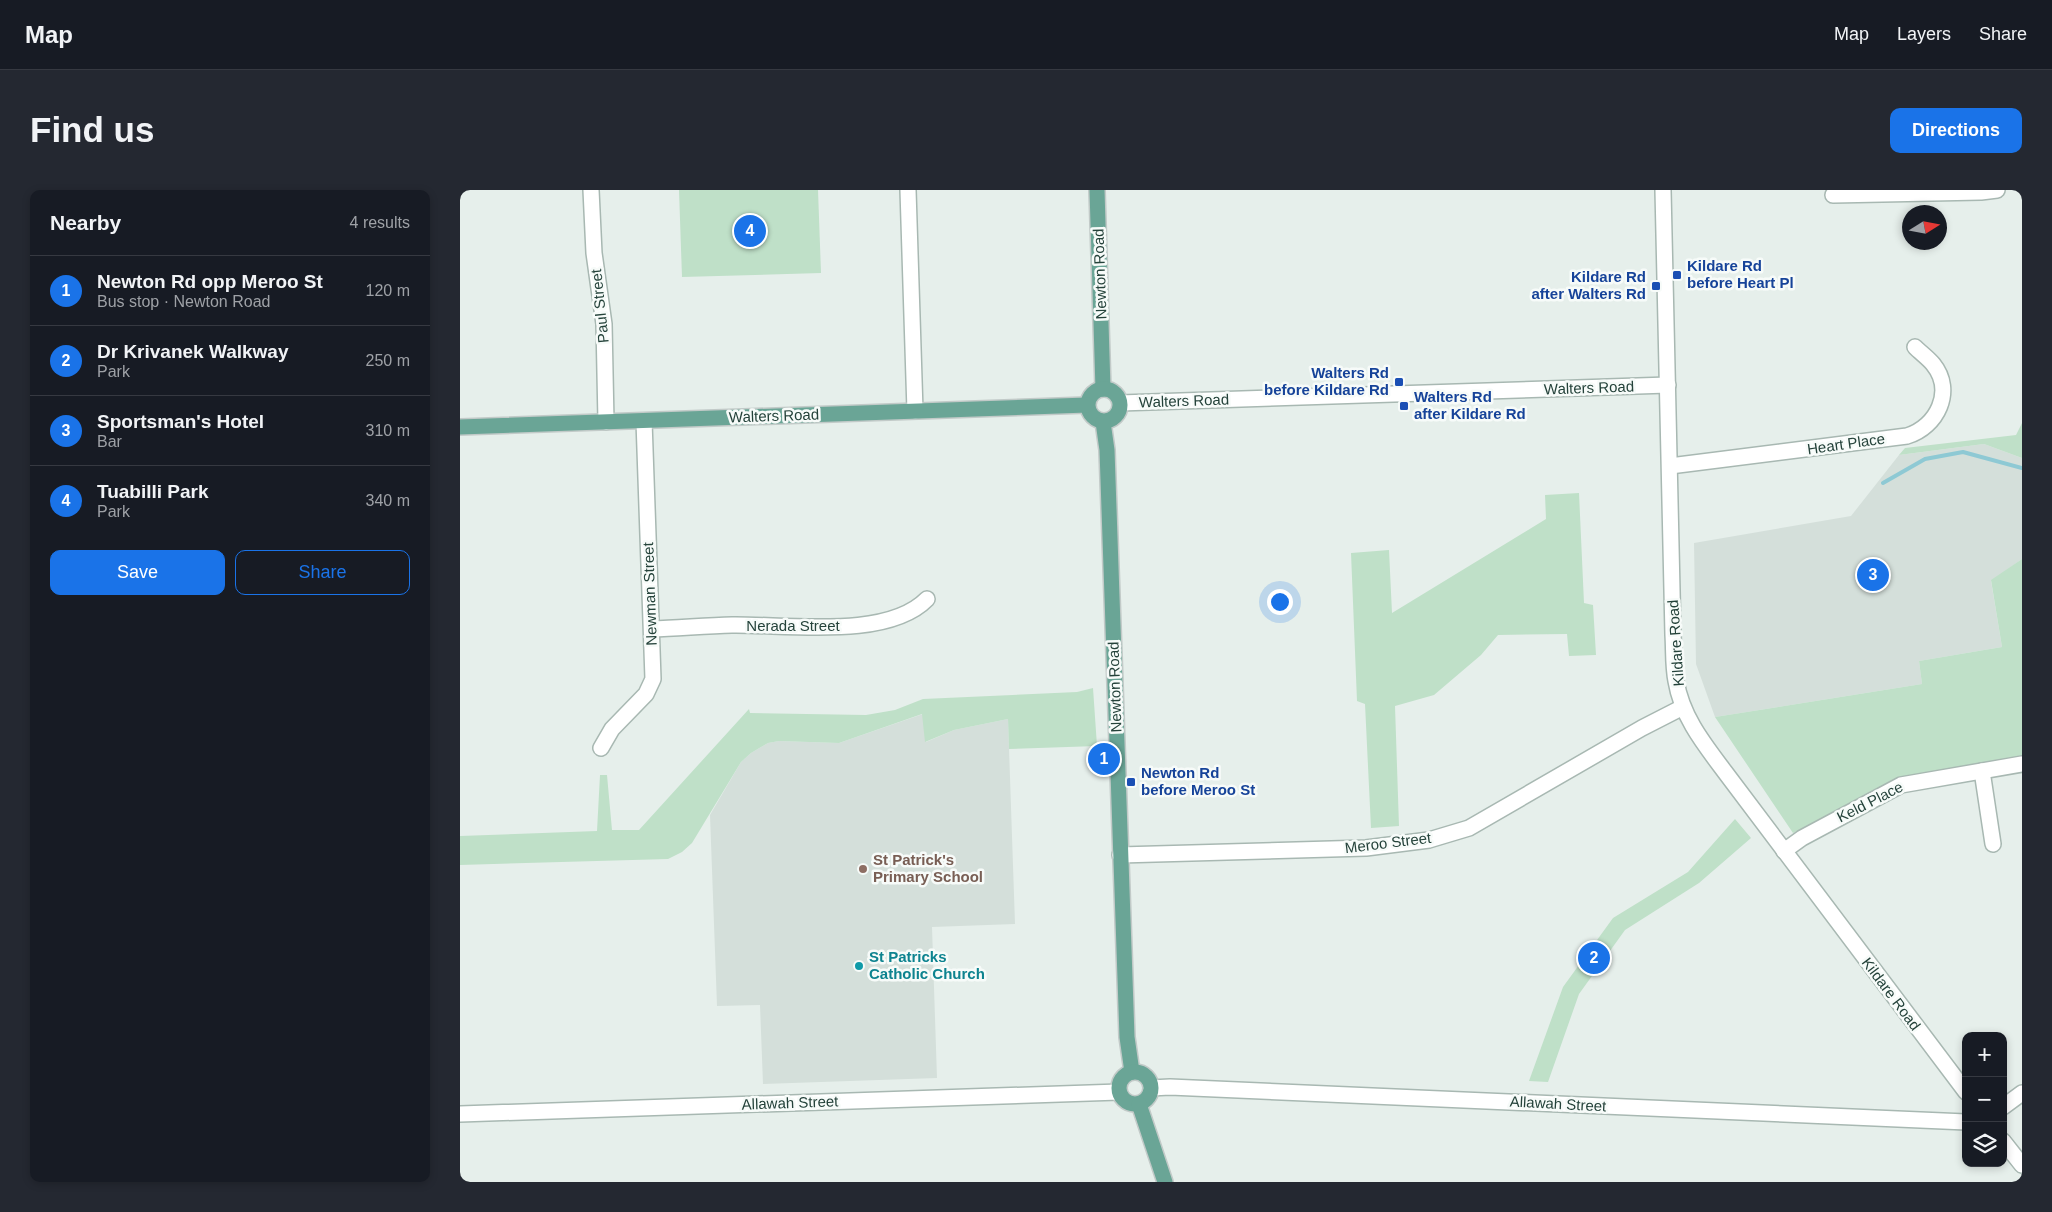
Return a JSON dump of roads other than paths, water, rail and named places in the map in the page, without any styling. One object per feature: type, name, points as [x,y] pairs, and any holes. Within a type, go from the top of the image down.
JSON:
[{"type":"main road","name":"Newton Road","points":[[1097,190],[1103,389]]},
{"type":"main road","points":[[1103,389],[1112,391],[1120,403],[1116,416],[1103,422],[1090,414],[1087,405],[1090,395],[1103,389]]},
{"type":"main road","name":"Walters Road","points":[[460,427],[1087,405]]},
{"type":"main road","name":"Newton Road","points":[[1103,422],[1107,450],[1127,1037],[1132,1072]]},
{"type":"main road","points":[[1132,1072],[1143,1074],[1151,1088],[1148,1098],[1139,1104],[1126,1102],[1119,1092],[1121,1080],[1132,1072]]},
{"type":"main road","points":[[1139,1104],[1164,1182]]},
{"type":"street","name":"Paul Street","points":[[591,190],[594,253],[604,324],[606,422]]},
{"type":"street","points":[[908,190],[915,411]]},
{"type":"street","name":"Kildare Road","points":[[1663,190],[1674,648],[1676,681],[1683,707],[1694,730],[1962,1087]]},
{"type":"street","points":[[1833,195],[1981,192],[1997,190]]},
{"type":"street","name":"Heart Place","points":[[1670,466],[1907,436],[1919,432],[1930,424],[1940,410],[1943,394],[1941,379],[1934,365],[1915,347]]},
{"type":"street","name":"Walters Road","points":[[1120,403],[1668,386]]},
{"type":"street","name":"Newman Street","points":[[601,748],[612,729],[646,694],[652,684],[652,629],[644,421]]},
{"type":"street","name":"Nerada Street","points":[[652,629],[732,625],[857,626],[880,623],[911,612],[927,599]]},
{"type":"street","name":"Meroo Street","points":[[1120,855],[1366,848],[1429,840],[1468,828],[1642,728],[1683,707]]},
{"type":"street","name":"Keld Place","points":[[1784,851],[1802,838],[1901,785],[2022,764]]},
{"type":"street","points":[[1982,771],[1993,844]]},
{"type":"street","name":"Allawah Street","points":[[1151,1088],[1199,1088],[1962,1122]]},
{"type":"street","name":"Allawah Street","points":[[460,1114],[1119,1092]]},
{"type":"street","points":[[2007,1104],[2022,1093]]},
{"type":"street","points":[[2007,1146],[2022,1165]]},
{"type":"waterway","points":[[1883,483],[1925,459],[1963,452],[2022,468]]},
{"type":"place","name":"Tuabilli Park","points":[[750,231]]},
{"type":"place","name":"Kildare Rd before Heart Pl","points":[[1677,275]]},
{"type":"place","name":"Kildare Rd after Walters Rd","points":[[1656,286]]},
{"type":"place","name":"Walters Rd before Kildare Rd","points":[[1399,382]]},
{"type":"place","name":"Walters Rd after Kildare Rd","points":[[1404,406]]},
{"type":"place","name":"Sportsman's Hotel","points":[[1873,575]]},
{"type":"place","name":"Newton Rd opp Meroo St","points":[[1104,759]]},
{"type":"place","name":"Newton Rd before Meroo St","points":[[1131,782]]},
{"type":"place","name":"St Patrick's Primary School","points":[[863,869]]},
{"type":"place","name":"Dr Krivanek Walkway","points":[[1594,958]]},
{"type":"place","name":"St Patricks Catholic Church","points":[[859,966]]}]
